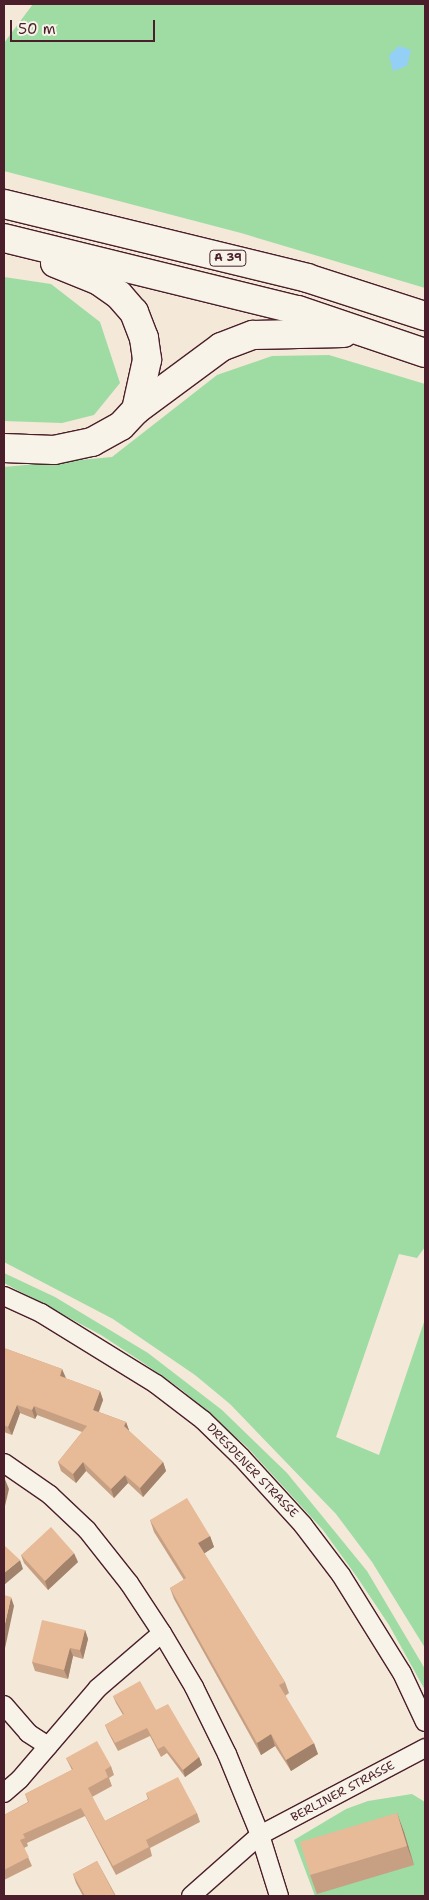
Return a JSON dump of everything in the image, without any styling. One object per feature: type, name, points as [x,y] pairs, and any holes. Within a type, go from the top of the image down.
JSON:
[{"type":"highway","name":"A 39","points":[[4,204],[307,278],[425,316]]},
{"type":"highway","points":[[4,238],[159,274],[370,333],[425,354]]},
{"type":"highway","points":[[4,243],[99,281],[119,295],[134,312],[144,338],[147,360],[136,410]]},
{"type":"highway","points":[[4,448],[54,450],[92,442],[121,426],[136,410],[221,347],[253,335],[370,333]]},
{"type":"street","name":"DRESDENER STRASSE","points":[[4,1296],[41,1313],[156,1384],[203,1420],[241,1457],[304,1525],[341,1576],[402,1673],[425,1722]]},
{"type":"street","points":[[4,1463],[50,1495],[87,1530],[129,1583],[162,1633],[202,1704],[260,1835],[279,1896]]},
{"type":"street","points":[[4,1793],[98,1688],[162,1633]]},
{"type":"street","points":[[4,1705],[28,1733],[48,1746]]},
{"type":"street","name":"BERLINER STRASSE","points":[[191,1896],[260,1835],[425,1748]]},
{"type":"green space","points":[[33,4],[425,4],[425,288],[241,233],[4,171],[4,43]]},
{"type":"green space","points":[[4,277],[51,284],[100,322],[120,383],[94,415],[62,423],[4,421]]},
{"type":"green space","points":[[329,355],[425,384],[425,1247],[417,1258],[399,1254],[336,1437],[379,1455],[425,1319],[425,1648],[372,1562],[336,1514],[230,1404],[195,1375],[113,1319],[4,1262],[4,467],[112,457],[217,375],[272,356]]},
{"type":"green space","points":[[4,1273],[55,1297],[148,1353],[222,1410],[287,1473],[367,1571],[425,1669],[425,1690],[389,1625],[323,1530],[247,1447],[182,1390],[101,1335],[4,1283]]},
{"type":"green space","points":[[412,1794],[425,1802],[425,1896],[315,1896],[294,1840],[346,1809],[368,1801]]},
{"type":"water","points":[[399,46],[411,50],[407,66],[393,71],[389,55]]},
{"type":"building","points":[[4,1348],[62,1369],[60,1376],[100,1391],[93,1410],[126,1422],[124,1426],[163,1462],[140,1488],[125,1475],[111,1489],[83,1462],[73,1474],[58,1462],[87,1426],[34,1406],[32,1410],[17,1405],[8,1427],[4,1425]]},
{"type":"building","points":[[187,1498],[210,1536],[198,1543],[285,1682],[279,1685],[314,1743],[286,1760],[271,1734],[257,1743],[170,1588],[186,1578],[150,1520]]},
{"type":"building","points":[[51,1527],[74,1553],[45,1581],[21,1555]]},
{"type":"building","points":[[5,1546],[20,1560],[4,1573],[4,1548]]},
{"type":"building","points":[[4,1595],[11,1597],[4,1628]]},
{"type":"building","points":[[42,1620],[85,1630],[80,1650],[70,1648],[64,1670],[32,1662]]},
{"type":"building","points":[[140,1681],[156,1710],[168,1704],[199,1757],[183,1770],[164,1746],[158,1749],[147,1728],[115,1743],[105,1725],[124,1714],[113,1696]]},
{"type":"building","points":[[97,1741],[111,1766],[105,1770],[108,1777],[88,1788],[105,1821],[149,1799],[146,1793],[178,1777],[197,1813],[146,1840],[149,1847],[113,1866],[81,1808],[23,1834],[25,1838],[20,1840],[29,1857],[4,1870],[4,1815],[29,1802],[25,1794],[73,1769],[66,1758]]},
{"type":"building","points":[[397,1813],[407,1846],[310,1875],[300,1842]]},
{"type":"building","points":[[97,1861],[115,1896],[85,1896],[73,1874]]}]
